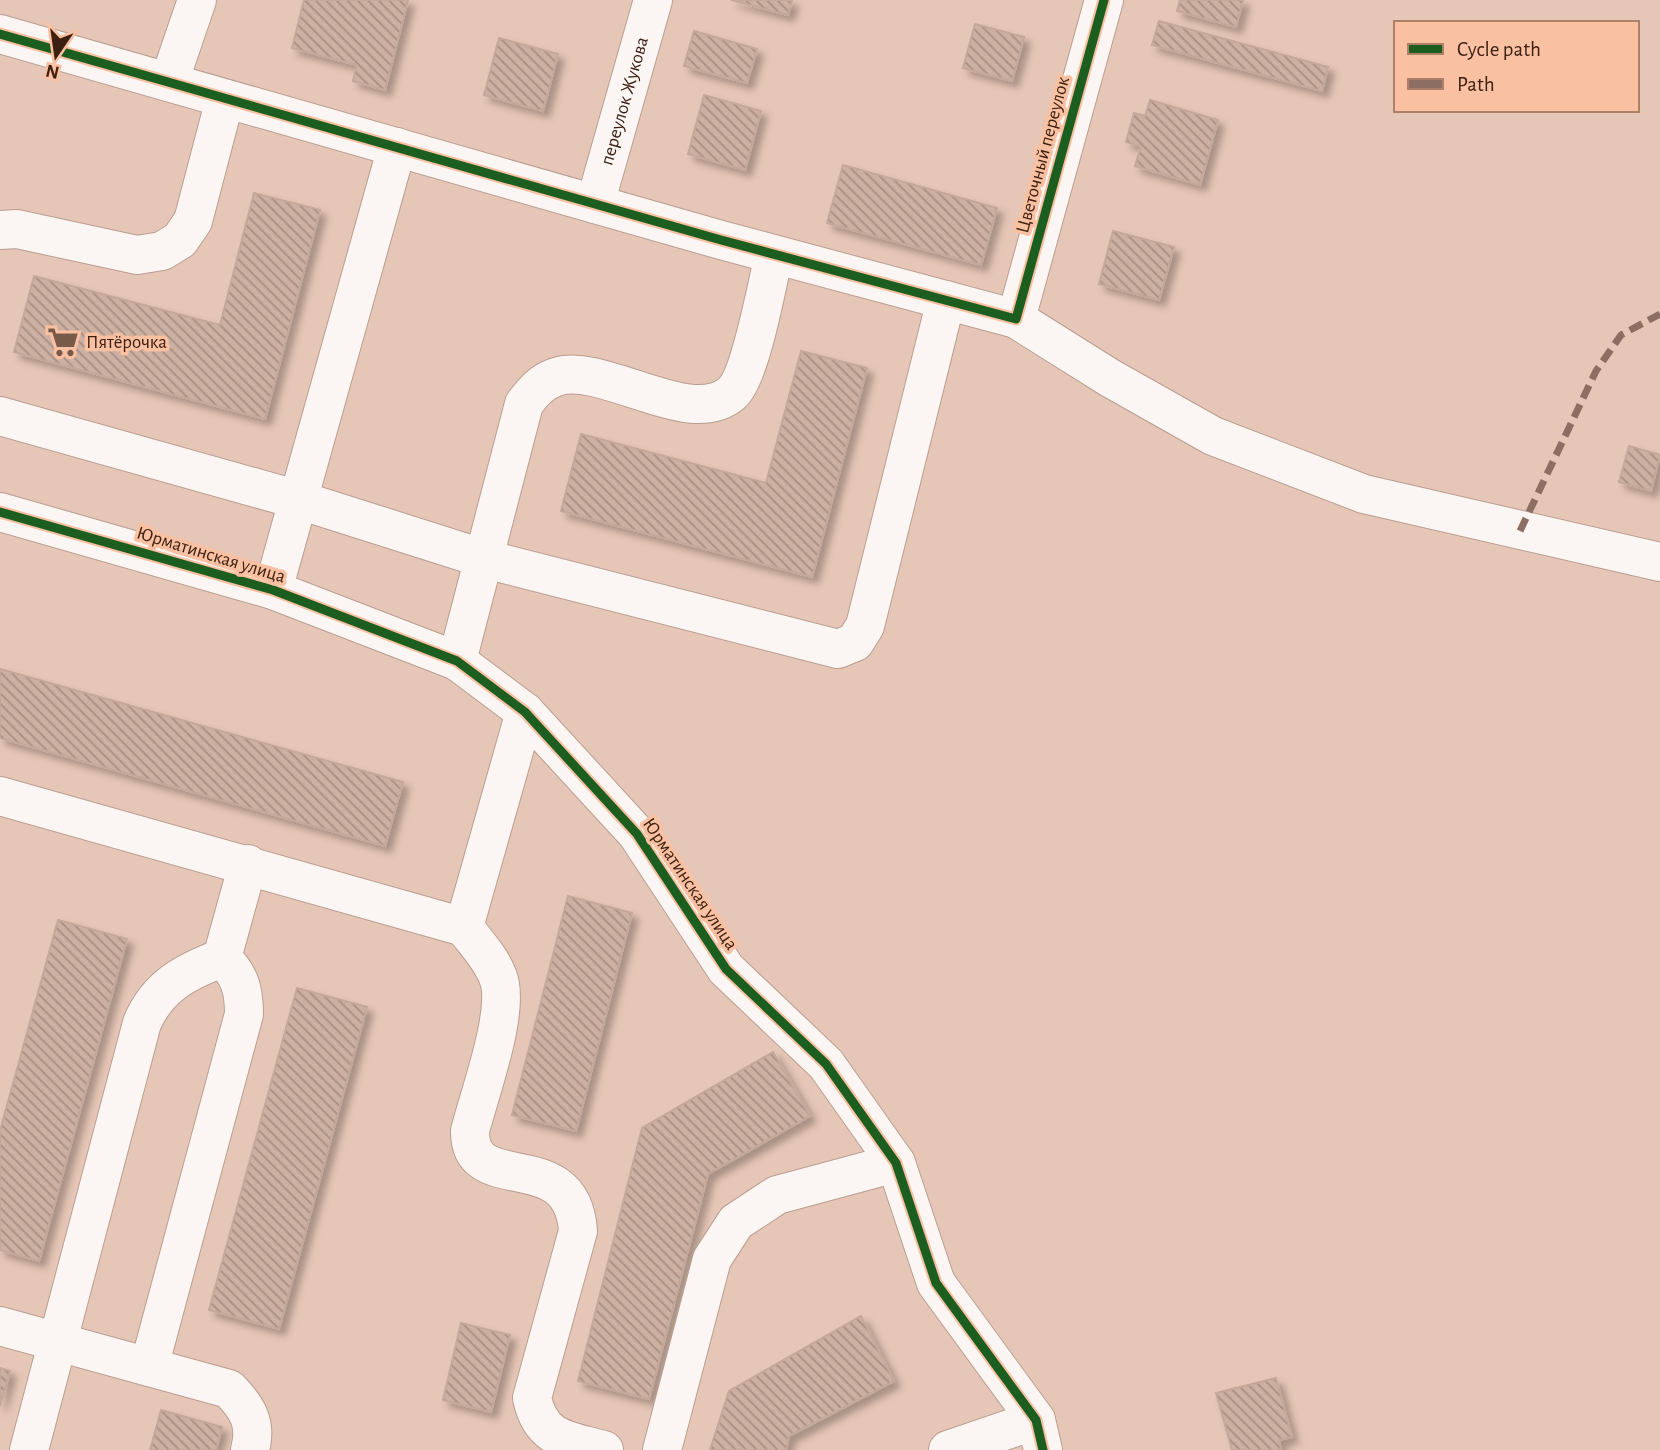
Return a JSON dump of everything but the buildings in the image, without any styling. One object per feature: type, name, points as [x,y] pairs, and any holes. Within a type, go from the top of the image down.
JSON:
[{"type":"street","points":[[169,82],[197,0]]},
{"type":"street","name":"переулок Жукова","points":[[595,204],[653,0]]},
{"type":"street","name":"Цветочный переулок","points":[[1016,319],[1104,0]]},
{"type":"street","points":[[0,34],[774,255],[1016,319],[1110,378],[1213,436],[1364,494],[1660,562]]},
{"type":"street","points":[[0,230],[17,229],[137,255],[162,251],[180,240],[193,221],[225,99]]},
{"type":"street","points":[[272,590],[397,147]]},
{"type":"street","points":[[457,661],[524,404],[537,387],[558,376],[580,376],[691,404],[713,404],[733,392],[745,372],[774,255]]},
{"type":"street","points":[[0,416],[299,500],[485,558],[838,649],[855,642],[865,626],[946,300]]},
{"type":"street","name":"Юрматинская улица","points":[[0,512],[272,590],[457,661],[525,712],[637,834],[726,969],[826,1064],[896,1163],[936,1283],[1040,1435]]},
{"type":"street","points":[[464,927],[525,712]]},
{"type":"street","points":[[0,796],[464,927],[489,958],[499,978],[502,996],[500,1017],[470,1132],[470,1146],[477,1158],[489,1166],[551,1180],[567,1193],[576,1210],[578,1231],[532,1398],[536,1418],[549,1433],[604,1450]]},
{"type":"street","points":[[222,958],[248,864]]},
{"type":"street","points":[[29,1450],[142,1023],[150,1005],[166,986],[192,970],[222,958]]},
{"type":"street","points":[[149,1367],[244,1014],[244,994],[236,972],[222,958]]},
{"type":"street","points":[[663,1450],[712,1259],[736,1222],[777,1195],[896,1163]]},
{"type":"street","points":[[0,1326],[229,1389],[245,1406],[254,1432],[250,1450]]},
{"type":"street","points":[[948,1450],[1040,1435]]},
{"type":"marked path","points":[[1520,531],[1596,371],[1621,335],[1660,314]]},
{"type":"cycle path","points":[[0,34],[721,240],[1016,319],[1104,0]]},
{"type":"cycle path","points":[[0,512],[273,590],[457,661],[525,712],[637,834],[726,969],[826,1064],[896,1163],[936,1283],[1036,1420],[1043,1450]]},
{"type":"place","name":"Пятёрочка","points":[[63,342]]}]
